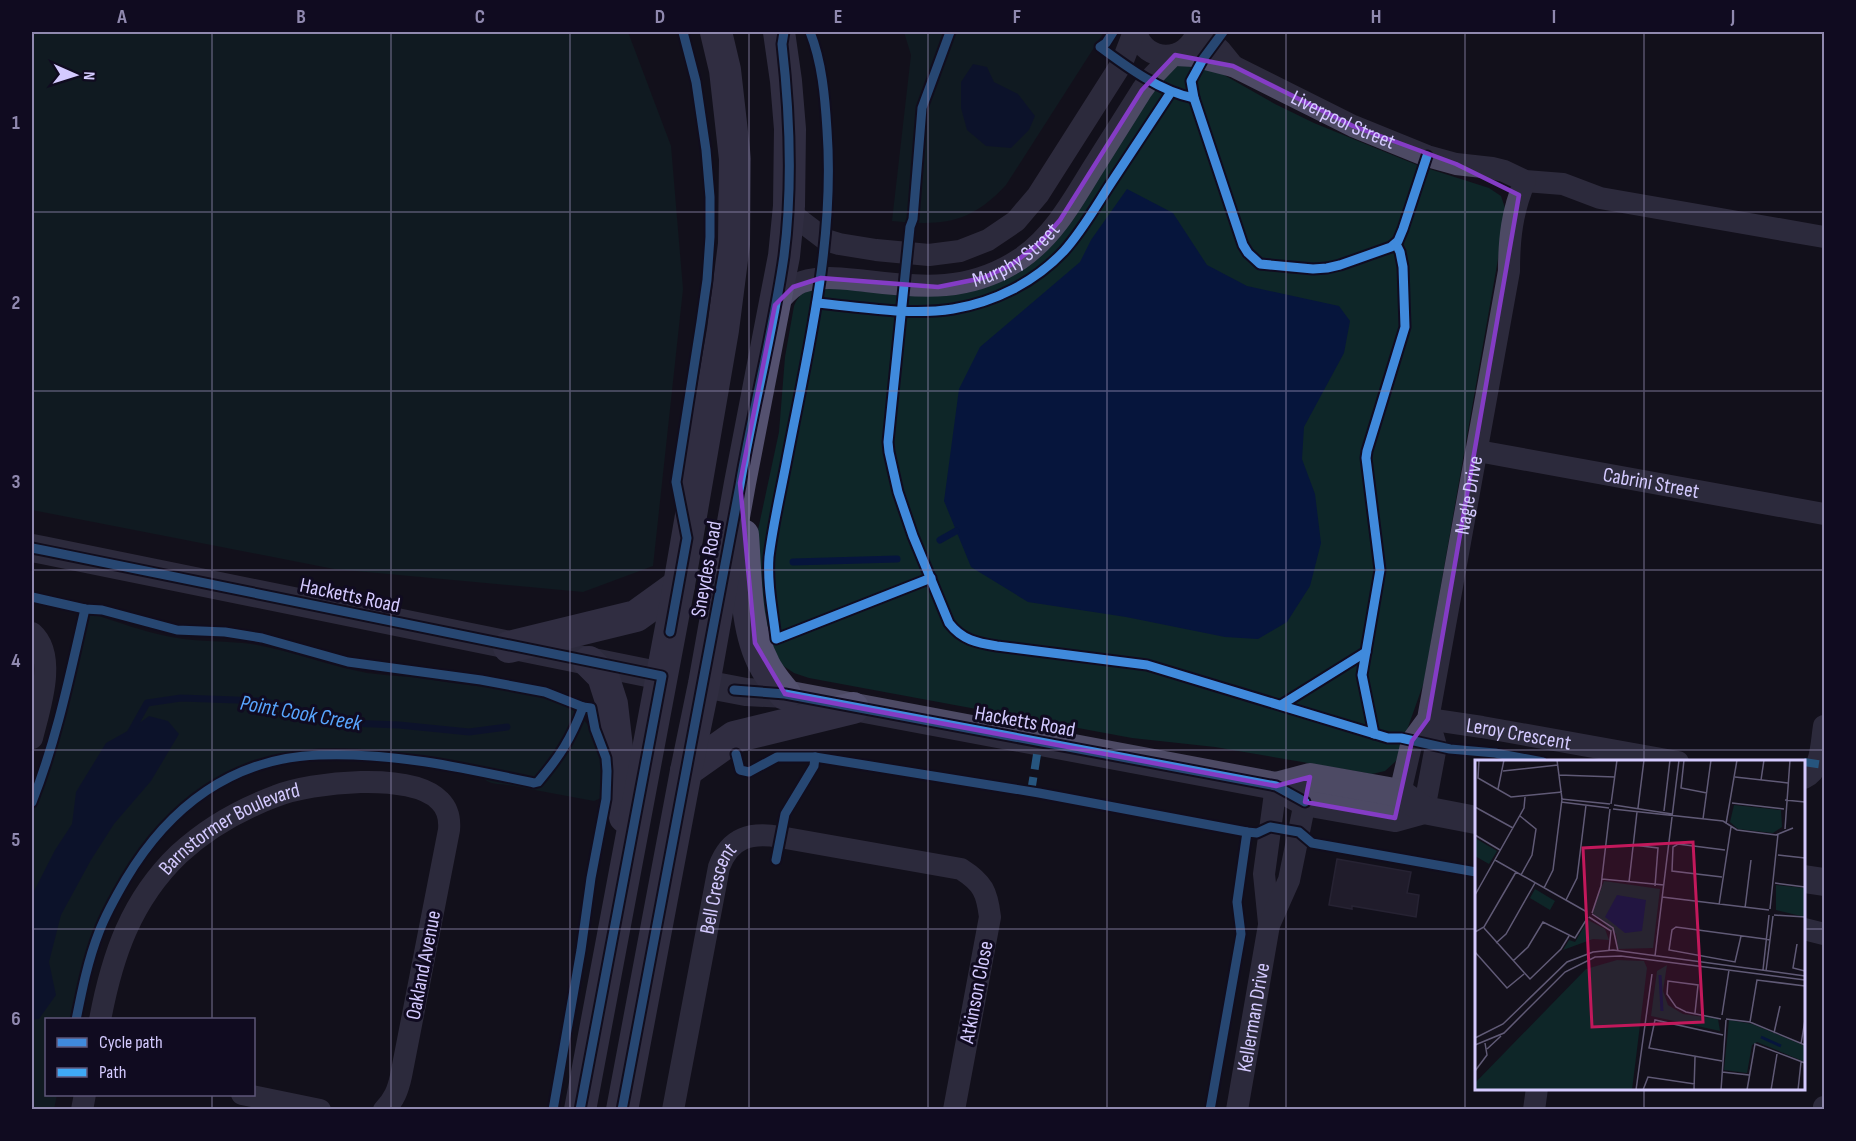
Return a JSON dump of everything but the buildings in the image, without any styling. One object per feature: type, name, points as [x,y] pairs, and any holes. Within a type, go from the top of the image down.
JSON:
[{"type":"main road","name":"Sneydes Road","points":[[580,1110],[679,585],[723,330],[734,244],[735,159],[725,70],[716,32]]},
{"type":"main road","name":"Sneydes Road","points":[[622,1110],[784,255],[789,206],[789,129],[786,81],[779,32]]},
{"type":"main road","points":[[740,483],[751,625],[764,665],[785,694]]},
{"type":"main road","points":[[509,647],[636,616],[679,585]]},
{"type":"main road","points":[[590,662],[603,676],[612,704],[628,854]]},
{"type":"main road","points":[[662,676],[704,684]]},
{"type":"main road","points":[[686,771],[734,737],[853,708]]},
{"type":"street","name":"Murphy Street","points":[[789,206],[797,218],[818,234],[826,240],[839,244],[929,255],[960,251],[988,240],[1016,221],[1038,195],[1122,63],[1135,32]]},
{"type":"street","name":"Liverpool Street","points":[[1135,32],[1148,50],[1163,56],[1194,56],[1233,66],[1353,126],[1427,156],[1456,164],[1504,171],[1524,190],[1563,184],[1600,198],[1824,237]]},
{"type":"street","name":"Murphy Street","points":[[775,305],[793,287],[802,282],[821,278],[938,287],[983,278],[1011,265],[1040,243],[1060,220],[1150,79],[1173,55],[1183,52],[1190,46],[1197,32]]},
{"type":"street","name":"Liverpool Street","points":[[1203,32],[1233,66]]},
{"type":"street","name":"Nagle Drive","points":[[1398,805],[1412,741],[1428,719],[1509,271],[1512,215],[1524,190]]},
{"type":"street","name":"Cabrini Street","points":[[1478,451],[1824,513]]},
{"type":"street","name":"Hacketts Road","points":[[32,548],[163,573],[509,647],[662,676]]},
{"type":"street","points":[[32,633],[42,645],[46,664],[32,738]]},
{"type":"street","name":"Hacketts Road","points":[[704,684],[746,692],[785,694],[1276,786],[1307,789],[1475,820]]},
{"type":"street","name":"Nagle Drive","points":[[1424,810],[1436,746],[1428,719]]},
{"type":"street","name":"Leroy Crescent","points":[[1428,719],[1667,760]]},
{"type":"street","points":[[1805,777],[1816,767],[1824,726]]},
{"type":"street","name":"Barnstormer Boulevard","points":[[100,1018],[111,968],[119,945],[128,924],[151,887],[180,853],[239,811],[300,788],[340,782],[360,782],[415,788],[441,801],[448,816]]},
{"type":"street","name":"Kellerman Drive","points":[[1269,925],[1264,874],[1276,786]]},
{"type":"street","name":"Kellerman Drive","points":[[1236,1110],[1269,925],[1289,880],[1307,789]]},
{"type":"street","name":"Oakland Avenue","points":[[384,1110],[398,1090],[448,836],[448,816]]},
{"type":"street","name":"Bell Crescent","points":[[673,1110],[718,873],[722,859],[733,845],[749,836],[766,835],[961,869],[975,878]]},
{"type":"street","name":"Atkinson Close","points":[[954,1110],[990,917],[987,895],[975,878]]},
{"type":"street","points":[[1805,879],[1824,882]]},
{"type":"street","points":[[1805,929],[1824,934]]},
{"type":"street","points":[[1534,1110],[1537,1090]]},
{"type":"street","points":[[247,1096],[320,1110]]},
{"type":"highlighted area","points":[[1175,55],[1233,66],[1353,126],[1456,164],[1519,195],[1428,719],[1412,741],[1395,818],[1305,802],[1310,777],[1276,786],[785,694],[755,643],[740,483],[775,305],[793,287],[821,278],[938,287],[983,278],[1011,265],[1040,243],[1060,220],[1142,90]]},
{"type":"green space","points":[[32,32],[628,32],[671,146],[683,289],[653,566],[583,592],[334,569],[32,510]]},
{"type":"green space","points":[[904,32],[1104,32],[1006,185],[980,208],[967,215],[954,220],[926,223],[892,221],[911,55]]},
{"type":"green space","points":[[1178,64],[1210,67],[1314,123],[1417,165],[1489,188],[1501,196],[1506,211],[1424,682],[1396,761],[1385,771],[1372,774],[1215,747],[1132,738],[809,678],[794,673],[782,665],[766,649],[755,544],[779,432],[785,357],[797,300],[813,287],[1009,273],[1157,81]]},
{"type":"green space","points":[[89,613],[171,637],[257,645],[367,673],[534,694],[553,700],[581,717],[595,737],[601,760],[601,798],[594,801],[493,783],[485,779],[474,766],[461,763],[371,752],[326,750],[297,752],[268,757],[234,769],[204,787],[176,809],[129,865],[96,929],[83,969],[72,1018],[45,1018],[45,1096],[57,1096],[54,1109],[32,1110],[32,814],[51,766]]},
{"type":"water","points":[[973,64],[987,67],[994,82],[1018,94],[1035,116],[1029,130],[1011,148],[986,146],[967,130],[961,108],[961,82]]},
{"type":"water","points":[[1127,189],[1173,213],[1207,265],[1247,286],[1339,306],[1350,321],[1344,353],[1304,427],[1302,459],[1315,494],[1321,543],[1310,586],[1287,622],[1258,639],[1225,637],[1126,617],[1028,602],[971,567],[944,501],[959,389],[980,347],[1080,262],[1091,240]]},
{"type":"water","points":[[149,716],[168,721],[179,734],[151,781],[114,824],[61,915],[49,962],[56,995],[39,1019],[32,1020],[32,895],[55,850],[72,824],[76,792],[106,743]]},
{"type":"waterway","name":"Point Cook Creek","points":[[940,540],[956,531]]},
{"type":"waterway","name":"Point Cook Creek","points":[[793,562],[897,559]]},
{"type":"waterway","name":"Point Cook Creek","points":[[128,737],[147,703],[181,698],[262,701],[348,723],[469,732],[507,727]]},
{"type":"marked path","points":[[1031,792],[1039,742]]},
{"type":"marked path","points":[[1805,762],[1824,765]]},
{"type":"cycle path","points":[[670,632],[687,538],[676,482],[707,280],[710,237],[710,197],[706,150],[696,82],[683,32]]},
{"type":"cycle path","points":[[622,1110],[784,256],[789,203],[789,124],[782,44],[784,32]]},
{"type":"cycle path","points":[[810,32],[820,67],[825,105],[827,213],[818,295],[769,557],[776,639],[931,578]]},
{"type":"cycle path","points":[[950,32],[922,108],[913,219],[910,227],[888,442],[898,492],[913,536],[949,623],[965,637],[983,644],[1147,665],[1388,738],[1401,738],[1450,749],[1495,753],[1532,760]]},
{"type":"cycle path","points":[[1113,32],[1106,43],[1100,47],[1157,84],[1194,98]]},
{"type":"cycle path","points":[[1223,32],[1203,59],[1191,81],[1194,98],[1243,245],[1260,264],[1313,269],[1327,268],[1391,247],[1398,241],[1403,229],[1427,156]]},
{"type":"cycle path","points":[[817,303],[885,310],[936,311],[969,306],[999,296],[1027,281],[1053,262],[1077,235],[1171,92]]},
{"type":"cycle path","points":[[1374,734],[1362,675],[1380,570],[1366,458],[1405,327],[1403,267],[1396,244]]},
{"type":"cycle path","points":[[32,548],[662,676],[580,1110]]},
{"type":"cycle path","points":[[32,597],[85,609],[102,610],[177,630],[225,632],[262,638],[348,662],[481,680],[545,692],[583,707]]},
{"type":"cycle path","points":[[32,802],[56,730],[85,609]]},
{"type":"cycle path","points":[[1281,705],[1366,652]]},
{"type":"cycle path","points":[[734,690],[785,694],[1276,786],[1305,802]]},
{"type":"cycle path","points":[[76,1018],[95,943],[126,879],[162,830],[206,791],[258,766],[287,758],[319,755],[401,759],[534,783],[538,782],[564,747],[583,707],[591,708],[595,729],[606,758],[606,799],[553,1110]]},
{"type":"cycle path","points":[[736,754],[740,770],[749,772],[777,757],[815,757],[1039,793],[1247,832],[1257,833],[1270,827],[1299,832],[1312,843],[1475,872]]},
{"type":"cycle path","points":[[776,860],[785,814],[814,766],[815,757]]},
{"type":"cycle path","points":[[1210,1110],[1241,934],[1237,902],[1247,832]]}]
